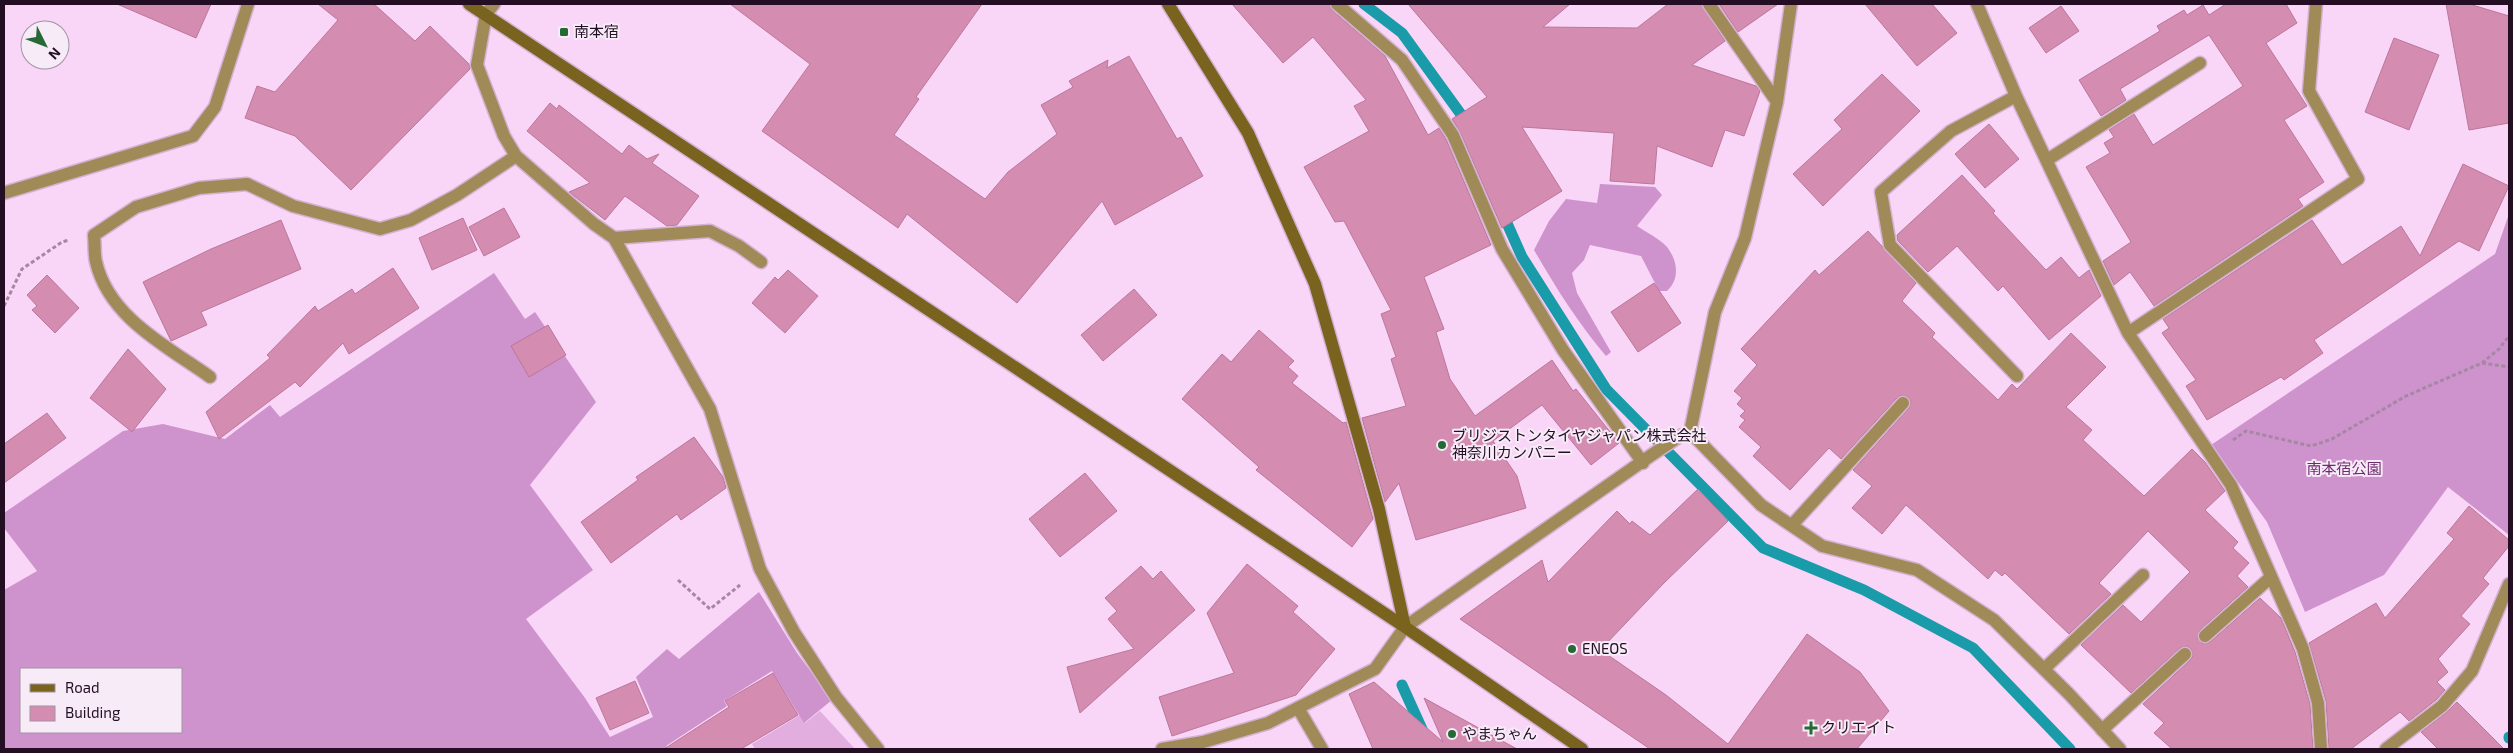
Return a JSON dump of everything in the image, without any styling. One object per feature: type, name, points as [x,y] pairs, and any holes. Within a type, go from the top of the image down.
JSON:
[{"type":"street","points":[[4,193],[193,136],[215,107],[248,4]]},
{"type":"street","points":[[470,4],[490,9],[1405,627],[1582,749]]},
{"type":"street","points":[[1168,4],[1248,133],[1315,284],[1379,509],[1405,627]]},
{"type":"street","points":[[1337,4],[1402,60],[1448,128],[1502,249],[1563,350],[1642,463]]},
{"type":"street","points":[[1709,4],[1777,102]]},
{"type":"street","points":[[1162,749],[1205,746],[1268,723],[1375,669],[1405,627],[1653,454],[1685,434],[1715,312],[1745,238],[1777,102],[1791,4]]},
{"type":"street","points":[[1977,4],[2016,96],[2128,333],[2231,485],[2306,658],[2318,703],[2320,749]]},
{"type":"street","points":[[2128,333],[2358,180],[2309,91],[2316,4]]},
{"type":"street","points":[[490,9],[477,65],[504,136],[516,156],[594,224],[614,238],[710,409],[760,569],[794,632],[836,697],[878,749]]},
{"type":"street","points":[[2047,160],[2200,63]]},
{"type":"street","points":[[2016,96],[1951,131],[1881,192],[1890,244],[2017,376]]},
{"type":"street","points":[[210,377],[132,321],[108,293],[96,262],[94,235],[136,207],[199,188],[247,184],[293,206],[380,229],[411,220],[457,196],[516,156]]},
{"type":"street","points":[[614,238],[710,231],[739,246],[761,262]]},
{"type":"street","points":[[1792,525],[1902,403]]},
{"type":"street","points":[[1685,434],[1761,505],[1822,546],[1917,570],[1994,620],[2044,669],[2120,749]]},
{"type":"street","points":[[2044,669],[2143,575]]},
{"type":"street","points":[[2205,636],[2271,577]]},
{"type":"street","points":[[2386,749],[2442,706],[2472,671],[2509,584]]},
{"type":"street","points":[[2102,730],[2185,654]]},
{"type":"street","points":[[1298,708],[1322,749]]},
{"type":"path","points":[[4,306],[22,269],[62,242],[94,235]]},
{"type":"path","points":[[2246,431],[2312,446],[2332,439],[2406,396],[2482,363],[2500,349],[2509,336]]},
{"type":"path","points":[[2482,363],[2509,367]]},
{"type":"path","points":[[678,580],[698,601],[710,609],[760,569]]},
{"type":"shaded area","points":[[820,711],[855,749],[755,749],[752,744],[800,715],[805,723]]},
{"type":"green space","points":[[1600,184],[1655,187],[1662,195],[1637,226],[1657,238],[1667,247],[1671,252],[1676,270],[1674,281],[1667,291],[1659,291],[1641,256],[1590,245],[1584,260],[1572,273],[1577,293],[1611,352],[1606,356],[1568,305],[1534,250],[1549,221],[1566,199],[1597,203]]},
{"type":"green space","name":"南本宿公園","points":[[2509,214],[2509,535],[2448,487],[2384,575],[2305,612],[2267,522],[2211,445],[2495,254]]},
{"type":"green space","points":[[494,273],[525,319],[535,312],[596,402],[530,485],[593,570],[526,619],[585,698],[610,737],[653,717],[636,677],[667,649],[679,659],[759,592],[797,653],[832,700],[804,723],[772,671],[724,701],[727,706],[666,746],[668,749],[4,749],[4,590],[37,571],[4,528],[4,513],[123,431],[163,424],[225,439],[270,405],[280,417]]},
{"type":"building","points":[[117,4],[211,4],[196,38]]},
{"type":"building","points":[[318,4],[374,4],[415,41],[430,26],[469,64],[470,69],[351,190],[295,136],[245,118],[257,86],[275,92],[338,20]]},
{"type":"building","points":[[730,4],[982,4],[916,97],[919,99],[894,135],[985,199],[1008,172],[1057,134],[1041,105],[1073,87],[1069,81],[1108,60],[1107,68],[1129,56],[1177,139],[1181,137],[1203,176],[1115,225],[1102,201],[1017,303],[907,214],[898,228],[762,131],[810,64]]},
{"type":"building","points":[[1232,4],[1329,4],[1332,10],[1385,56],[1428,135],[1439,128],[1446,139],[1491,245],[1424,277],[1444,329],[1436,332],[1450,379],[1475,416],[1552,360],[1573,391],[1576,389],[1619,443],[1591,465],[1542,405],[1493,441],[1517,476],[1526,508],[1416,540],[1399,483],[1385,502],[1362,418],[1406,406],[1391,359],[1396,357],[1381,314],[1391,310],[1344,221],[1335,222],[1304,167],[1369,131],[1354,106],[1366,100],[1313,37],[1283,63]]},
{"type":"building","points":[[1408,4],[1570,4],[1543,27],[1637,28],[1668,4],[1701,4],[1725,41],[1692,65],[1756,86],[1760,91],[1744,136],[1725,130],[1712,167],[1657,146],[1654,184],[1610,181],[1614,133],[1522,127],[1562,191],[1502,228],[1460,132],[1452,119],[1487,97]]},
{"type":"building","points":[[1719,4],[1778,4],[1738,32]]},
{"type":"building","points":[[1865,4],[1932,4],[1957,33],[1917,66]]},
{"type":"building","points":[[2226,4],[2286,4],[2297,23],[2266,43],[2307,106],[2284,120],[2324,182],[2298,199],[2303,206],[2154,306],[2130,272],[2114,285],[2103,261],[2131,242],[2086,167],[2110,153],[2104,143],[2114,137],[2109,130],[2134,114],[2153,145],[2243,86],[2209,35],[2120,89],[2126,100],[2101,116],[2079,80],[2160,31],[2157,26],[2184,10],[2187,15],[2203,5],[2209,15]]},
{"type":"building","points":[[2446,4],[2469,4],[2509,16],[2509,123],[2469,130]]},
{"type":"building","points":[[2061,6],[2079,31],[2046,53],[2029,28]]},
{"type":"building","points":[[2394,38],[2439,55],[2409,130],[2365,112]]},
{"type":"building","points":[[1882,74],[1920,111],[1823,206],[1793,174],[1842,129],[1834,120]]},
{"type":"building","points":[[550,103],[557,109],[559,105],[622,154],[629,145],[647,159],[659,154],[652,163],[699,196],[677,225],[667,226],[625,196],[605,220],[569,192],[590,183],[527,131]]},
{"type":"building","points":[[1989,124],[2019,159],[1985,188],[1955,154]]},
{"type":"building","points":[[2463,164],[2509,186],[2479,251],[2459,241],[2314,340],[2323,353],[2284,380],[2281,377],[2207,420],[2186,386],[2196,380],[2162,333],[2169,328],[2163,319],[2312,220],[2342,265],[2401,226],[2420,256]]},
{"type":"building","points":[[1962,175],[1995,211],[1993,213],[2046,270],[2061,257],[2079,278],[2089,270],[2101,296],[2049,340],[2003,286],[1998,291],[1957,246],[1928,272],[1898,241],[1897,235]]},
{"type":"building","points":[[504,208],[520,237],[484,256],[469,227]]},
{"type":"building","points":[[463,218],[477,250],[432,270],[419,238]]},
{"type":"building","points":[[281,220],[301,269],[201,312],[207,325],[171,341],[143,282],[211,249]]},
{"type":"building","points":[[1868,231],[1916,283],[1902,301],[1935,333],[1932,337],[1998,400],[2012,384],[2017,389],[2071,333],[2106,367],[2066,407],[2092,430],[2083,440],[2144,496],[2192,449],[2205,462],[2225,491],[2205,510],[2238,542],[2233,548],[2249,563],[2237,576],[2248,587],[2200,630],[2197,638],[2203,644],[2210,642],[2260,598],[2281,618],[2295,652],[2310,704],[2313,749],[2172,749],[2154,733],[2164,723],[2143,704],[2190,660],[2193,656],[2191,649],[2187,646],[2180,648],[2131,693],[2081,645],[2123,605],[2141,622],[2190,572],[2148,531],[2099,583],[2111,594],[2069,634],[2005,573],[2002,576],[1995,570],[1988,579],[1906,505],[1882,534],[1852,508],[1872,486],[1853,470],[1909,408],[1911,401],[1908,397],[1901,395],[1897,398],[1841,459],[1829,448],[1790,490],[1753,456],[1761,447],[1739,427],[1745,420],[1740,416],[1745,411],[1737,404],[1742,398],[1734,391],[1757,365],[1741,349],[1815,270],[1819,275]]},
{"type":"building","points":[[393,268],[419,308],[349,354],[343,343],[300,387],[295,382],[219,439],[206,412],[270,358],[267,355],[315,306],[318,311],[352,289],[355,294]]},
{"type":"building","points":[[788,270],[818,296],[785,333],[752,303],[775,277],[778,280]]},
{"type":"building","points":[[47,275],[79,308],[55,333],[32,310],[37,306],[27,295]]},
{"type":"building","points":[[1654,283],[1681,323],[1638,352],[1611,312]]},
{"type":"building","points":[[1134,289],[1157,315],[1103,361],[1081,335]]},
{"type":"building","points":[[548,325],[566,355],[529,377],[511,346]]},
{"type":"building","points":[[1259,330],[1294,361],[1288,367],[1298,376],[1292,383],[1343,423],[1346,422],[1373,519],[1352,547],[1256,470],[1259,467],[1182,399],[1222,354],[1231,362]]},
{"type":"building","points":[[128,349],[166,389],[132,432],[90,398]]},
{"type":"building","points":[[47,413],[66,438],[4,483],[4,444]]},
{"type":"building","points":[[694,437],[723,477],[726,488],[681,520],[677,514],[611,563],[581,522],[638,480],[636,477]]},
{"type":"building","points":[[1085,473],[1117,511],[1060,557],[1029,519]]},
{"type":"building","points":[[1698,489],[1728,521],[1664,583],[1605,645],[1609,647],[1605,653],[1666,695],[1728,744],[1807,634],[1860,672],[1889,711],[1857,749],[1650,749],[1460,619],[1542,560],[1548,582],[1617,511],[1630,524],[1632,521],[1650,535]]},
{"type":"building","points":[[2469,506],[2509,540],[2509,546],[2483,578],[2489,584],[2461,616],[2470,624],[2438,659],[2448,672],[2437,682],[2445,690],[2436,700],[2409,721],[2400,712],[2351,749],[2329,749],[2326,701],[2309,643],[2376,603],[2385,618],[2454,539],[2447,533]]},
{"type":"building","points":[[1247,564],[1298,606],[1293,612],[1335,649],[1296,695],[1172,736],[1159,697],[1234,673],[1207,613]]},
{"type":"building","points":[[1141,566],[1153,579],[1161,571],[1195,610],[1080,713],[1067,667],[1134,649],[1108,619],[1117,611],[1105,598]]},
{"type":"building","points":[[773,673],[798,715],[741,749],[664,749],[729,707],[725,701]]},
{"type":"building","points":[[635,681],[649,713],[610,730],[596,698]]},
{"type":"building","points":[[1374,682],[1443,742],[1424,698],[1517,749],[1373,749],[1349,694]]},
{"type":"building","points":[[2457,702],[2504,749],[2438,749],[2421,732]]},
{"type":"waterway","points":[[1364,4],[1402,33],[1460,113],[1466,128]]},
{"type":"waterway","points":[[1502,212],[1522,257],[1606,389],[1763,548],[1864,590],[1973,648],[2070,749]]},
{"type":"waterway","points":[[1402,685],[1431,749]]},
{"type":"place","name":"南本宿","points":[[564,32]]},
{"type":"place","name":"ブリジストンタイヤジャパン株式会社 神奈川カンパニー","points":[[1442,445]]},
{"type":"place","name":"ENEOS","points":[[1572,649]]},
{"type":"place","name":"クリエイト","points":[[1811,728]]},
{"type":"place","name":"やまちゃん","points":[[1452,734]]}]
